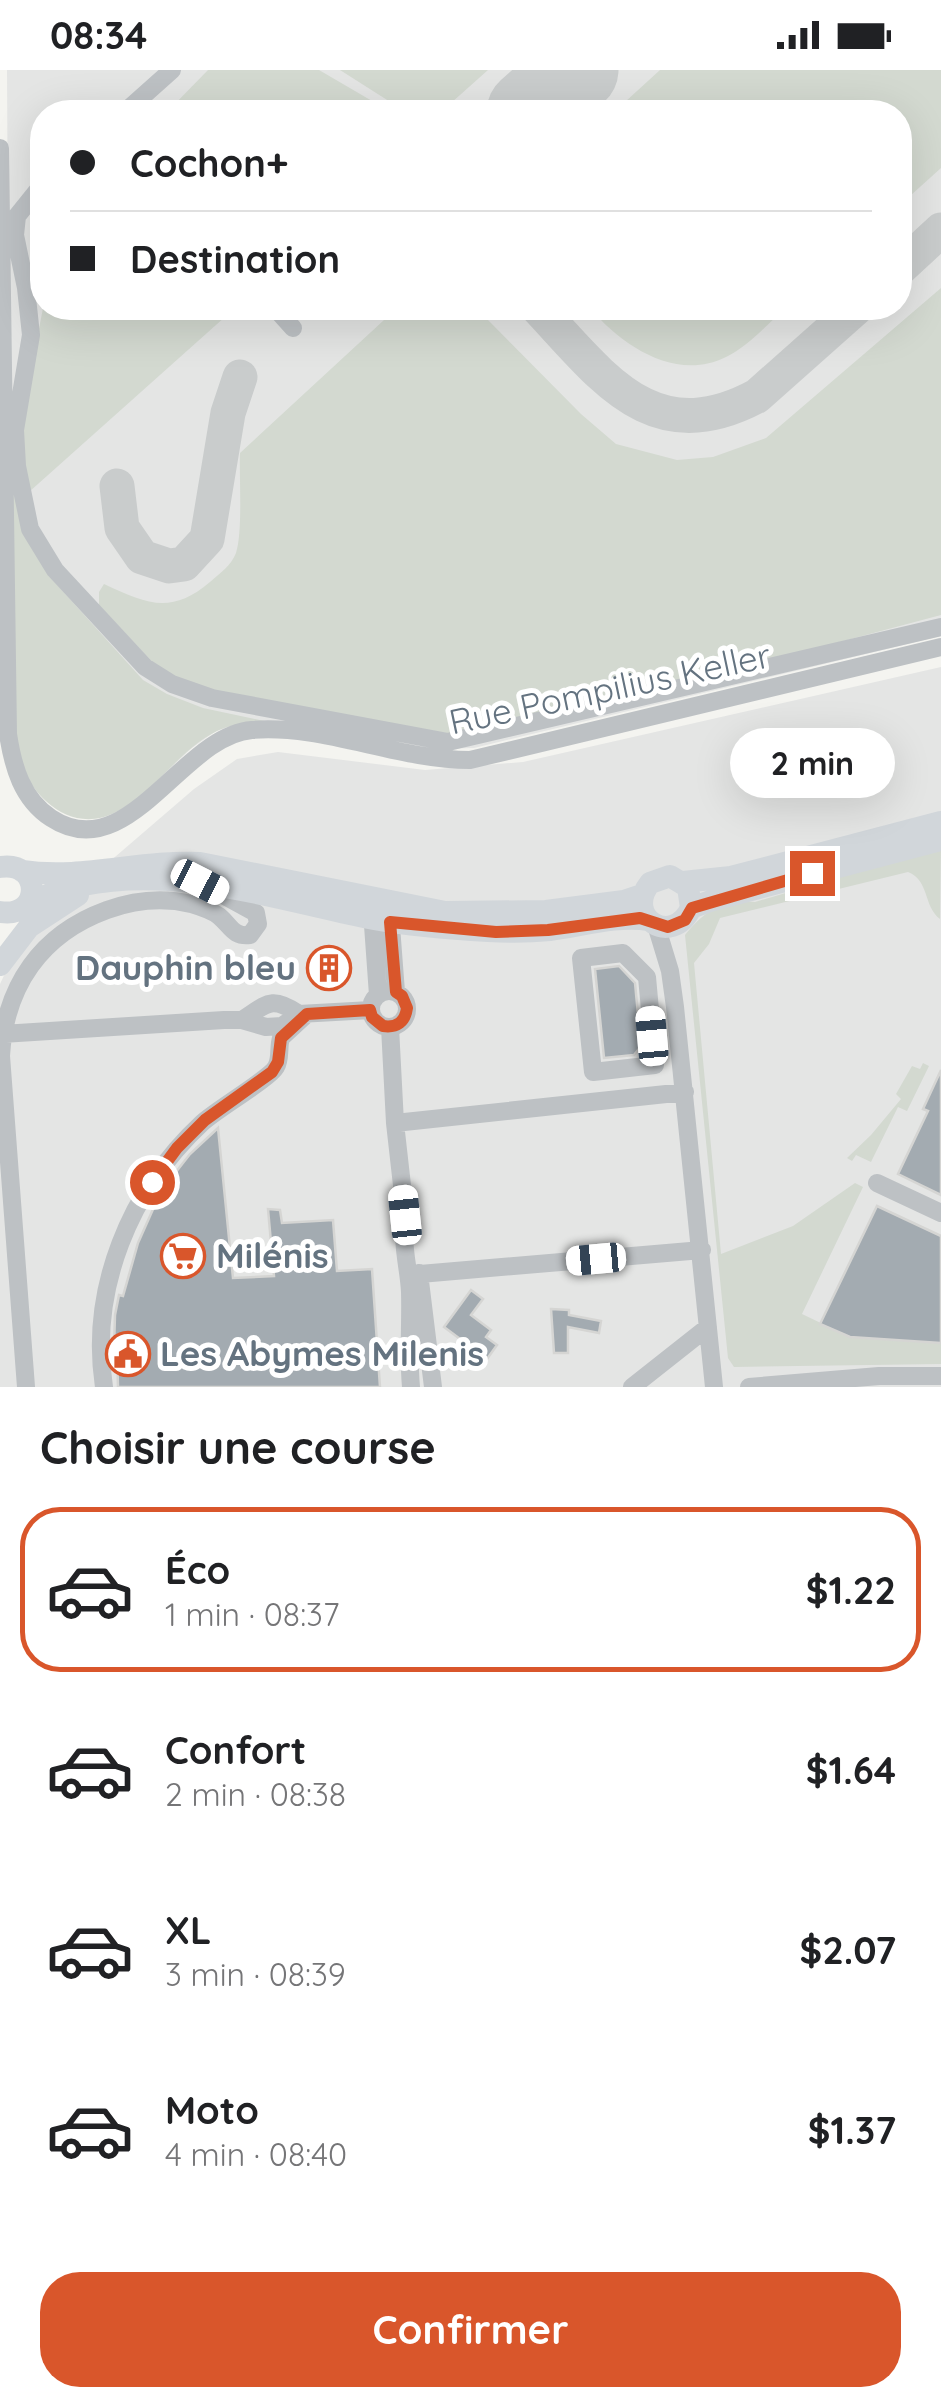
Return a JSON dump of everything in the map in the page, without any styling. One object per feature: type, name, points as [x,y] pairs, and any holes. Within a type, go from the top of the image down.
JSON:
[{"type":"main road","points":[[660,924],[642,908],[642,895],[650,882],[663,876],[683,882],[730,877],[941,822]]},
{"type":"main road","points":[[692,908],[941,840]]},
{"type":"main road","points":[[11,869],[69,874],[164,861],[200,863],[381,911],[494,914],[566,909],[642,895]]},
{"type":"main road","points":[[0,940],[14,910],[32,886],[11,869]]},
{"type":"main road","points":[[14,910],[54,893],[112,882],[200,882],[496,932],[548,930],[627,918],[660,924],[685,920],[692,908],[691,894],[683,882]]},
{"type":"main road","points":[[0,964],[19,937],[50,911],[112,882]]},
{"type":"street","points":[[138,100],[172,70]]},
{"type":"street","name":"Rue Pompilius Keller","points":[[0,148],[8,734],[12,758],[28,798],[59,823],[80,829],[118,822],[152,798],[200,753],[235,732],[282,730],[428,758],[470,760],[941,648]]},
{"type":"street","points":[[30,200],[17,216],[14,235],[31,334],[15,430],[17,466],[30,529],[42,552],[68,584],[146,668],[172,684],[212,698],[448,742],[941,627]]},
{"type":"street","points":[[285,320],[293,328]]},
{"type":"street","points":[[26,1387],[2,1034],[12,998],[23,973],[54,938],[81,920],[122,905],[173,900],[210,910],[240,935],[250,935],[255,930],[256,913],[200,882]]},
{"type":"street","points":[[2,1034],[242,1020],[270,1002],[303,1014],[381,999],[402,996],[407,1008],[402,1022],[390,1027],[377,1023],[381,999],[381,911]]},
{"type":"street","points":[[660,924],[686,1092],[714,1387]]},
{"type":"street","points":[[623,954],[647,977],[652,1036],[655,1065],[593,1072],[581,958],[623,954]]},
{"type":"street","points":[[104,1387],[100,1333],[104,1305],[131,1216],[161,1169],[191,1133],[232,1098],[272,1072],[278,1062],[281,1038],[303,1014]]},
{"type":"street","points":[[390,1027],[406,1221],[403,1236],[410,1294],[407,1343],[411,1387]]},
{"type":"street","points":[[652,1036],[678,1033]]},
{"type":"street","points":[[395,1123],[686,1092]]},
{"type":"street","points":[[877,1183],[941,1213]]},
{"type":"street","points":[[406,1221],[413,1228],[432,1387]]},
{"type":"street","points":[[420,1274],[702,1250]]},
{"type":"street","points":[[632,1387],[708,1326]]},
{"type":"street","points":[[749,1387],[879,1376],[941,1376]]},
{"type":"shaded area","points":[[7,70],[941,70],[941,636],[474,748],[434,749],[301,724],[235,725],[216,731],[192,748],[118,812],[9,435]]},
{"type":"shaded area","points":[[208,70],[319,70],[370,100],[179,100]]},
{"type":"shaded area","points":[[340,70],[488,70],[454,100],[387,100]]},
{"type":"shaded area","points":[[660,70],[941,70],[941,168],[912,194],[912,100],[627,100]]},
{"type":"shaded area","points":[[941,288],[941,615],[802,652],[452,734],[209,693],[157,667],[99,605],[99,592],[104,584],[146,601],[171,602],[196,592],[225,569],[234,558],[238,543],[240,453],[384,320],[488,320],[616,444],[677,460],[713,457],[766,438],[904,320],[912,320],[912,313]]},
{"type":"shaded area","points":[[41,320],[222,320],[29,492],[20,428]]},
{"type":"shaded area","points":[[773,320],[726,357],[688,365],[651,356],[603,322]]},
{"type":"shaded area","points":[[13,476],[49,576],[143,680],[203,708],[269,722],[229,726],[203,739],[143,794],[116,812],[80,819],[49,804],[26,776],[11,734]]},
{"type":"shaded area","points":[[941,667],[941,1387],[0,1387],[0,984],[18,946],[44,918],[194,789],[237,759],[278,752],[425,770],[523,762]]},
{"type":"shaded area","points":[[941,847],[940,919],[920,881],[908,872],[720,918],[709,944],[694,963],[721,1254],[793,1226],[855,1183],[863,1187],[802,1314],[850,1337],[941,1343],[941,1364],[734,1367],[728,1358],[685,935],[699,919],[723,905],[755,902]]},
{"type":"shaded area","points":[[923,1063],[929,1066],[907,1111],[898,1107],[871,1162],[856,1155],[852,1161],[847,1158],[901,1099],[896,1094],[912,1066],[920,1069]]},
{"type":"building","points":[[619,966],[635,983],[641,1046],[634,1055],[604,1058],[595,969]]},
{"type":"building","points":[[941,1070],[941,1195],[898,1174],[928,1111],[923,1109]]},
{"type":"building","name":"Milénis","points":[[218,1128],[233,1278],[274,1276],[268,1209],[280,1210],[282,1223],[333,1220],[337,1271],[372,1269],[380,1387],[118,1387],[115,1315],[138,1243],[172,1177]]},
{"type":"building","points":[[877,1206],[941,1236],[941,1343],[850,1337],[820,1324]]},
{"type":"building","points":[[471,1290],[483,1299],[471,1315],[491,1330],[486,1337],[497,1345],[487,1359],[444,1327]]},
{"type":"building","points":[[551,1309],[569,1310],[569,1315],[601,1321],[599,1333],[568,1327],[568,1353],[554,1353]]},
{"type":"taxiway","points":[[912,257],[941,230]]},
{"type":"taxiway","points":[[549,320],[608,381],[633,399],[659,411],[688,416],[720,411],[757,396],[842,320]]},
{"type":"taxiway","points":[[117,486],[122,528],[142,557],[169,566],[184,564],[207,539],[228,413],[240,377]]},
{"type":"runway","points":[[542,100],[576,70]]},
{"type":"place","name":"Dauphin bleu","points":[[329,968]]},
{"type":"place","name":"Milénis","points":[[183,1256]]},
{"type":"place","name":"Les Abymes Milenis","points":[[128,1354]]},
{"type":"route","points":[[152,1182],[177,1148],[205,1120],[272,1072],[284,1032],[307,1014],[370,1010],[383,1026],[402,1022],[407,1008],[396,992],[390,922],[496,932],[548,930],[640,918],[668,927],[685,920],[692,908],[812,873]]}]
